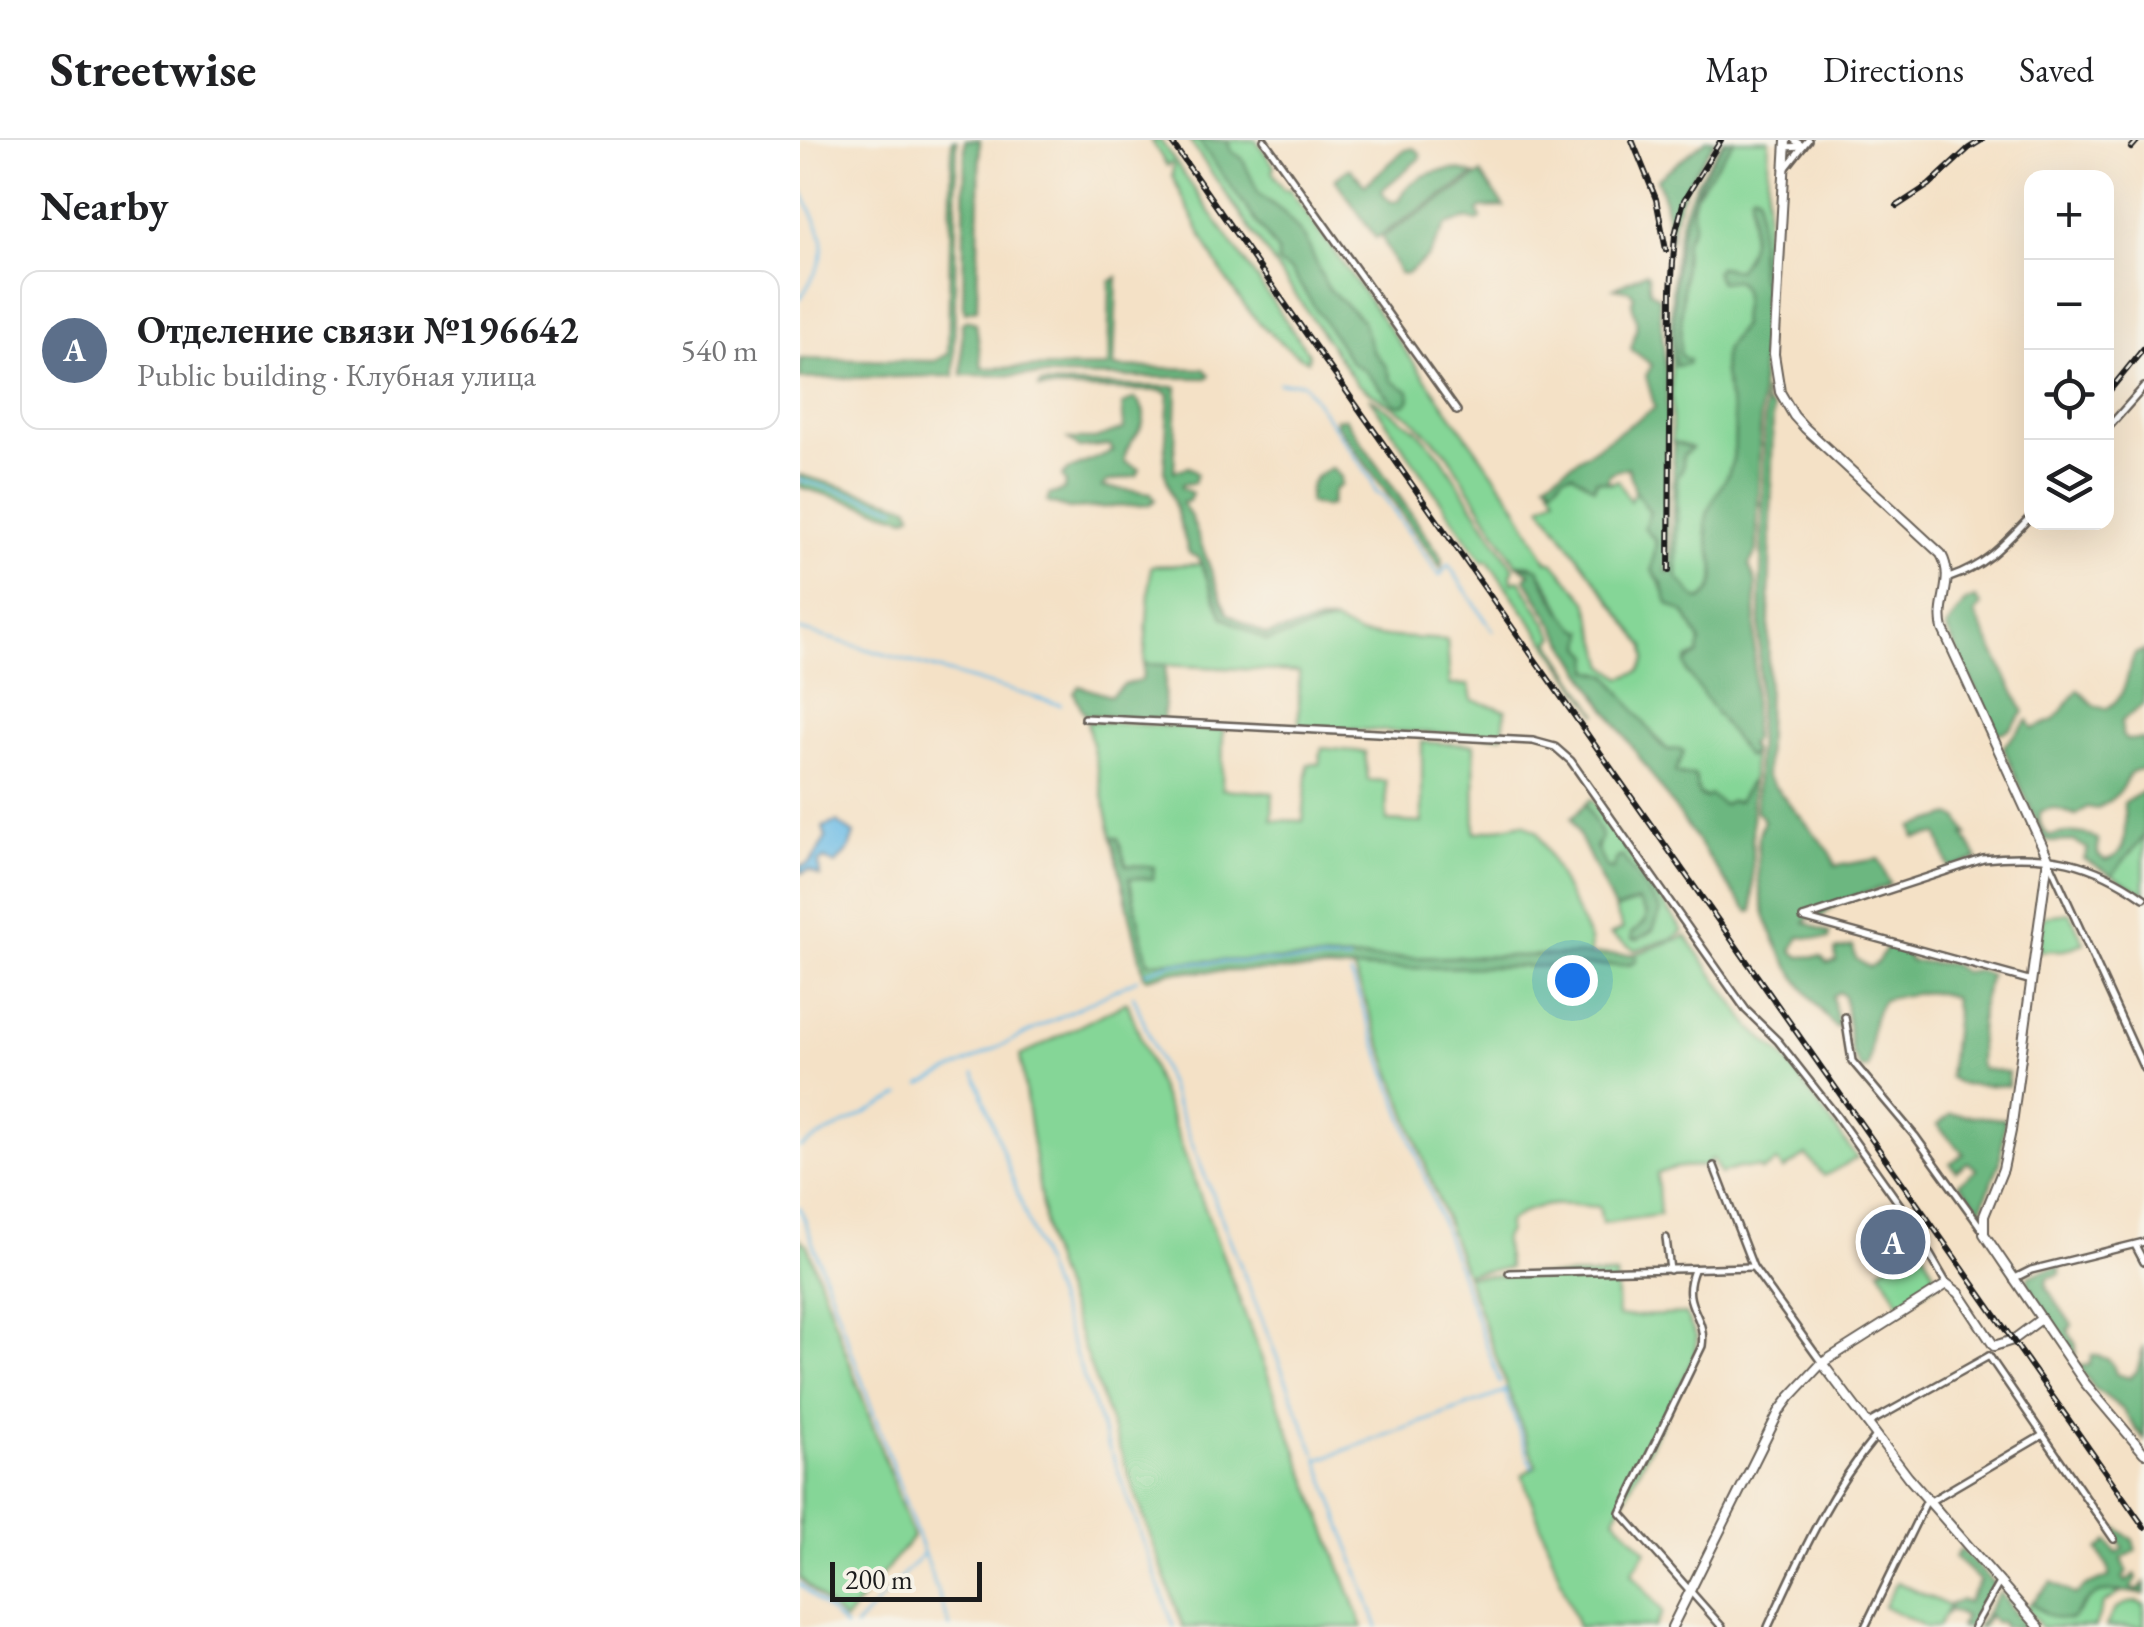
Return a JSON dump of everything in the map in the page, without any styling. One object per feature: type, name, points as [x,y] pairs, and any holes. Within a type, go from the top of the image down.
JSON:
[{"type":"street","points":[[1264,140],[1456,411]]},
{"type":"street","points":[[1794,140],[1805,143]]},
{"type":"street","points":[[1805,143],[1786,143],[1783,172],[1774,354],[1784,399],[1805,428],[1931,542],[1946,562],[1949,578],[1940,616],[1949,642],[2144,1069]]},
{"type":"street","points":[[1783,172],[1805,143]]},
{"type":"street","points":[[2114,421],[2144,387]]},
{"type":"street","points":[[1949,578],[1992,558],[2024,523]]},
{"type":"street","points":[[1084,718],[1533,741],[1556,747],[1572,762],[1746,1010],[1771,1034],[1878,1173],[1947,1284],[1959,1292],[1994,1346]]},
{"type":"street","points":[[2032,981],[1803,918],[1984,859],[2060,857],[2090,867],[2144,898]]},
{"type":"street","points":[[1984,1234],[1984,1216],[2005,1161],[2048,858]]},
{"type":"street","points":[[1845,1017],[1852,1061],[1914,1134],[2068,1358],[2144,1454]]},
{"type":"street","points":[[1714,1166],[1754,1267],[1876,1436],[2039,1627]]},
{"type":"street","points":[[1666,1238],[1670,1271]]},
{"type":"street","points":[[2013,1278],[2144,1242]]},
{"type":"street","points":[[2135,1245],[2144,1262]]},
{"type":"street","points":[[1509,1273],[1754,1267]]},
{"type":"street","points":[[1694,1270],[1687,1289],[1701,1325],[1702,1346],[1621,1513],[1722,1627]]},
{"type":"street","points":[[1672,1627],[1779,1412],[1822,1363],[1947,1284]]},
{"type":"street","points":[[1867,1424],[1989,1356],[1994,1346],[2013,1340],[2041,1319]]},
{"type":"street","points":[[1989,1356],[2114,1539]]},
{"type":"street","points":[[1865,1627],[1928,1501],[2043,1435]]},
{"type":"street","points":[[1768,1627],[1826,1505],[1847,1470],[1876,1436]]},
{"type":"street","points":[[1974,1627],[1998,1583]]},
{"type":"green space","points":[[952,140],[957,140],[954,376],[800,379],[800,359],[935,361],[948,354]]},
{"type":"green space","points":[[965,140],[980,140],[977,309],[965,312],[963,307]]},
{"type":"green space","points":[[1151,140],[1160,140],[1309,354],[1308,361],[1283,345],[1243,304],[1198,229],[1172,176],[1173,166],[1167,166]]},
{"type":"green space","points":[[1189,140],[1256,140],[1274,166],[1272,171],[1284,190],[1289,189],[1514,502],[1547,561],[1554,563],[1587,601],[1606,666],[1622,678],[1640,671],[1646,659],[1645,647],[1541,506],[1556,496],[1550,486],[1565,474],[1572,473],[1595,486],[1598,479],[1611,483],[1618,480],[1630,501],[1635,491],[1650,512],[1644,527],[1656,542],[1652,570],[1668,600],[1684,611],[1700,642],[1698,654],[1687,659],[1687,672],[1750,757],[1753,752],[1752,779],[1742,800],[1723,805],[1696,791],[1696,778],[1675,772],[1677,749],[1668,750],[1640,720],[1609,675],[1590,671],[1587,667],[1591,656],[1583,647],[1584,631],[1568,624],[1542,575],[1533,566],[1516,564],[1446,452],[1410,417],[1357,384]]},
{"type":"green space","points":[[1198,140],[1227,140],[1231,151],[1242,158],[1259,194],[1284,213],[1305,238],[1327,287],[1363,321],[1372,350],[1386,366],[1392,381],[1409,391],[1410,399],[1405,405],[1395,404],[1364,370],[1351,362],[1291,271],[1278,263],[1278,252]]},
{"type":"green space","points":[[1706,140],[1716,140],[1680,201],[1671,242],[1657,179]]},
{"type":"green space","points":[[1723,140],[1769,140],[1764,285],[1760,277],[1758,194],[1751,195],[1752,235],[1743,262],[1737,270],[1720,267],[1716,275],[1720,282],[1735,279],[1743,291],[1744,302],[1742,325],[1726,348],[1724,359],[1734,419],[1734,449],[1728,475],[1706,522],[1715,573],[1714,582],[1701,600],[1691,595],[1677,577],[1677,478],[1683,467],[1682,455],[1691,448],[1672,442],[1672,291],[1678,232],[1685,208]]},
{"type":"green space","points":[[1726,140],[1734,140],[1695,195],[1692,207],[1694,224],[1685,242],[1680,351],[1689,360],[1688,364],[1675,366],[1678,247],[1693,196]]},
{"type":"green space","points":[[1413,148],[1420,158],[1382,190],[1392,202],[1400,199],[1413,183],[1432,173],[1454,170],[1474,175],[1376,238],[1335,179],[1350,168],[1365,185],[1405,150]]},
{"type":"green space","points":[[1481,174],[1504,207],[1481,208],[1481,219],[1477,221],[1465,219],[1446,225],[1428,257],[1407,274],[1399,273],[1382,237]]},
{"type":"green space","points":[[1754,192],[1759,197],[1760,277],[1764,285],[1757,550],[1749,565],[1756,583],[1753,739],[1749,745],[1753,752],[1747,757],[1687,672],[1685,663],[1698,654],[1700,642],[1686,614],[1668,604],[1662,584],[1652,570],[1656,541],[1644,527],[1650,512],[1635,491],[1628,467],[1610,473],[1607,479],[1611,483],[1596,480],[1594,488],[1572,473],[1564,475],[1554,486],[1546,481],[1655,408],[1646,376],[1652,365],[1631,349],[1636,326],[1634,296],[1630,291],[1614,288],[1645,273],[1650,291],[1659,298],[1667,382],[1667,572],[1671,572],[1674,442],[1692,448],[1683,455],[1683,467],[1677,478],[1677,577],[1697,599],[1709,592],[1715,573],[1706,521],[1731,466],[1734,444],[1724,359],[1726,348],[1742,325],[1744,297],[1735,280],[1720,282],[1715,271],[1720,267],[1737,270],[1747,254]]},
{"type":"green space","points":[[1117,277],[1114,367],[1204,369],[1210,375],[1207,378],[962,375],[962,323],[967,320],[976,323],[982,368],[1108,367],[1110,282]]},
{"type":"green space","points":[[1040,384],[1177,387],[1174,471],[1189,467],[1197,474],[1194,483],[1182,484],[1192,493],[1189,501],[1182,503],[1191,517],[1227,613],[1266,635],[1334,622],[1267,641],[1223,617],[1199,558],[1189,553],[1164,470],[1169,394],[1039,388]]},
{"type":"green space","points":[[1765,390],[1766,404],[1773,409],[1766,776],[1831,853],[1835,866],[1879,859],[1890,885],[1838,902],[1820,918],[1808,918],[1805,922],[1830,933],[1829,939],[1799,937],[1792,951],[1800,957],[1821,956],[1827,963],[1836,961],[1835,950],[1853,946],[1856,959],[1869,967],[1877,963],[1886,946],[1905,952],[1910,961],[1951,964],[1963,972],[1977,970],[1990,975],[1981,1008],[1979,1063],[1982,1069],[2008,1072],[2008,1086],[1959,1084],[1949,1077],[1956,1013],[1953,997],[1935,993],[1883,1000],[1872,1026],[1868,1068],[1861,1069],[1852,1053],[1844,996],[1839,992],[1832,996],[1839,1027],[1835,1027],[1791,970],[1770,929],[1759,884],[1758,841],[1764,820],[1756,811]]},
{"type":"green space","points":[[1369,397],[1417,430],[1440,455],[1514,569],[1512,582],[1520,580],[1555,637],[1550,642],[1598,715],[1487,560],[1483,562]]},
{"type":"green space","points":[[1135,398],[1144,417],[1128,447],[1125,462],[1140,469],[1137,476],[1106,482],[1102,487],[1151,493],[1155,500],[1149,505],[1069,509],[1047,502],[1049,495],[1064,490],[1062,476],[1068,470],[1113,451],[1110,445],[1080,448],[1068,439],[1095,439],[1124,429],[1122,405]]},
{"type":"green space","points":[[1345,418],[1442,558],[1441,568],[1336,423],[1336,419]]},
{"type":"green space","points":[[1332,468],[1341,477],[1341,485],[1334,490],[1331,505],[1309,503],[1313,481]]},
{"type":"green space","points":[[800,475],[909,506],[912,514],[906,518],[800,487]]},
{"type":"green space","points":[[1201,564],[1223,617],[1267,641],[1334,622],[1360,635],[1447,640],[1450,685],[1469,685],[1472,700],[1506,710],[1502,736],[1299,727],[1299,672],[1144,664],[1151,566]]},
{"type":"green space","points":[[1516,564],[1538,568],[1565,615],[1585,631],[1583,647],[1591,655],[1590,670],[1608,675],[1661,745],[1684,752],[1675,772],[1694,775],[1699,795],[1710,795],[1723,805],[1738,802],[1752,779],[1753,911],[1749,912],[1734,894],[1604,706],[1525,578],[1530,573]]},
{"type":"green space","points":[[1975,598],[1981,605],[1975,614],[2024,712],[2011,728],[2001,733],[1995,731],[1946,628],[1965,602]]},
{"type":"green space","points":[[2144,650],[2144,704],[2122,721],[2122,735],[2126,740],[2144,739],[2144,769],[2130,773],[2117,795],[2097,809],[2087,807],[2076,815],[2053,808],[2041,811],[2040,815],[2041,825],[2050,836],[2074,833],[2098,840],[2098,855],[2105,860],[2120,852],[2123,845],[2124,803],[2144,791],[2144,836],[2112,875],[2084,859],[2088,849],[2074,841],[2044,839],[2003,747],[2028,720],[2033,729],[2054,720],[2078,690],[2095,706],[2106,709],[2123,691],[2135,654]]},
{"type":"green space","points":[[1144,664],[1166,665],[1163,721],[1085,715],[1074,693],[1079,686],[1110,696],[1124,685],[1142,680]]},
{"type":"green space","points":[[1087,721],[1223,730],[1222,789],[1273,793],[1272,820],[1303,821],[1308,764],[1319,764],[1322,748],[1365,752],[1368,780],[1386,781],[1387,821],[1422,823],[1422,742],[1474,745],[1475,833],[1523,823],[1538,832],[1590,940],[1591,955],[1148,962],[1129,877],[1153,867],[1126,865],[1118,838],[1112,838]]},
{"type":"green space","points":[[1591,799],[1683,931],[1674,938],[1635,950],[1610,935],[1623,929],[1615,910],[1638,901],[1647,915],[1645,922],[1661,911],[1603,864],[1598,849],[1602,837],[1586,804]]},
{"type":"green space","points":[[1586,804],[1602,837],[1596,847],[1606,868],[1613,869],[1622,856],[1661,911],[1653,930],[1638,940],[1632,939],[1632,933],[1645,922],[1647,914],[1638,901],[1615,910],[1571,818]]},
{"type":"green space","points":[[1951,815],[1959,819],[1978,859],[1949,868],[1938,834],[1915,838],[1912,827]]},
{"type":"green space","points":[[2144,836],[2144,893],[2112,875]]},
{"type":"green space","points":[[1112,838],[1118,838],[1126,865],[1154,867],[1153,879],[1129,878],[1148,962],[1635,954],[1637,958],[1635,963],[1625,965],[1170,972],[1148,978],[1144,976]]},
{"type":"green space","points":[[2070,913],[2084,943],[2065,950],[2039,951],[2044,916]]},
{"type":"green space","points":[[1686,936],[1752,1029],[1783,1056],[1857,1158],[1824,1176],[1806,1155],[1783,1170],[1777,1162],[1761,1171],[1738,1168],[1720,1174],[1713,1159],[1708,1161],[1710,1167],[1670,1169],[1657,1174],[1660,1215],[1602,1223],[1599,1207],[1540,1206],[1508,1222],[1503,1239],[1509,1268],[1468,1273],[1616,1275],[1618,1317],[1685,1314],[1697,1338],[1694,1357],[1615,1518],[1646,1551],[1632,1573],[1663,1612],[1655,1627],[1578,1627],[1522,1475],[1536,1466],[1353,968],[1630,965],[1637,958],[1635,954]]},
{"type":"green space","points":[[1127,1002],[1363,1627],[1183,1627],[1048,1248],[1020,1056]]},
{"type":"green space","points":[[1951,1114],[2005,1119],[2000,1162],[1981,1209],[1959,1183],[1977,1170],[1968,1162],[1956,1171],[1950,1163],[1964,1154],[1937,1125]]},
{"type":"green space","points":[[800,1239],[807,1245],[913,1537],[844,1621],[800,1578]]},
{"type":"green space","points":[[1920,1245],[1939,1281],[1902,1307],[1880,1269]]},
{"type":"green space","points":[[2060,1266],[2060,1274],[2047,1278],[2046,1287],[2072,1325],[2068,1331],[2076,1345],[2075,1358],[2027,1282],[2029,1275]]},
{"type":"green space","points":[[2144,1345],[2144,1440],[2122,1409],[2093,1387],[2079,1366],[2089,1365],[2092,1355],[2102,1357],[2111,1362],[2116,1374],[2130,1378],[2137,1371]]},
{"type":"green space","points":[[2117,1528],[2133,1540],[2136,1551],[2122,1558],[2127,1572],[2123,1578],[2126,1582],[2135,1574],[2137,1578],[2131,1588],[2138,1591],[2144,1583],[2144,1595],[2100,1594],[2086,1602],[2071,1619],[2050,1616],[2032,1602],[2052,1582],[2075,1595],[2109,1577],[2109,1568],[2098,1550],[2108,1541],[2116,1553],[2124,1549],[2114,1533]]},
{"type":"green space","points":[[1961,1549],[1994,1584],[1969,1627],[1960,1627],[1965,1617],[1950,1610],[1945,1614],[1950,1604],[1960,1600],[1967,1603],[1980,1581],[1955,1557]]},
{"type":"green space","points":[[1897,1582],[1949,1606],[1938,1627],[1926,1627],[1884,1606]]},
{"type":"green space","points":[[2110,1591],[2120,1593],[2103,1604],[2095,1627],[2041,1627],[2027,1607],[2032,1602],[2041,1611],[2077,1614],[2091,1596]]},
{"type":"green space","points":[[2000,1592],[2025,1627],[2004,1627],[1989,1615],[1977,1627]]},
{"type":"green space","points":[[2137,1602],[2144,1605],[2144,1627],[2106,1627],[2117,1608]]},
{"type":"water","points":[[837,822],[854,834],[849,849],[835,865],[825,859],[819,862],[820,876],[809,870],[802,873],[800,866],[812,860],[826,838],[823,827]]},
{"type":"waterway","points":[[800,187],[823,243],[818,266],[800,299]]},
{"type":"waterway","points":[[1279,383],[1303,383],[1371,479],[1376,493],[1382,495],[1440,576],[1448,564],[1493,631]]},
{"type":"waterway","points":[[800,480],[897,508]]},
{"type":"waterway","points":[[800,630],[1061,705]]},
{"type":"waterway","points":[[1146,972],[1173,963],[1349,961]]},
{"type":"waterway","points":[[1351,975],[1500,1383]]},
{"type":"waterway","points":[[921,1085],[1137,979]]},
{"type":"waterway","points":[[1133,995],[1315,1453]]},
{"type":"waterway","points":[[975,1074],[1110,1451]]},
{"type":"waterway","points":[[800,1147],[901,1095]]},
{"type":"waterway","points":[[800,1207],[950,1627]]},
{"type":"waterway","points":[[1504,1389],[1532,1467]]},
{"type":"waterway","points":[[1318,1460],[1505,1392]]},
{"type":"waterway","points":[[1112,1454],[1174,1627]]},
{"type":"waterway","points":[[1317,1457],[1378,1627]]},
{"type":"waterway","points":[[855,1627],[922,1555]]},
{"type":"waterway","points":[[800,1584],[845,1627]]},
{"type":"railway","points":[[1170,140],[2144,1527]]},
{"type":"railway","points":[[1632,140],[1656,199],[1666,250]]},
{"type":"railway","points":[[1669,571],[1671,290],[1675,235],[1684,200],[1721,140]]},
{"type":"railway","points":[[1897,206],[1929,185],[1982,140]]},
{"type":"railway","points":[[2131,148],[2138,140]]},
{"type":"railway","points":[[2114,385],[2144,348]]},
{"type":"place","name":"Отделение связи №196642","points":[[1893,1242]]}]
